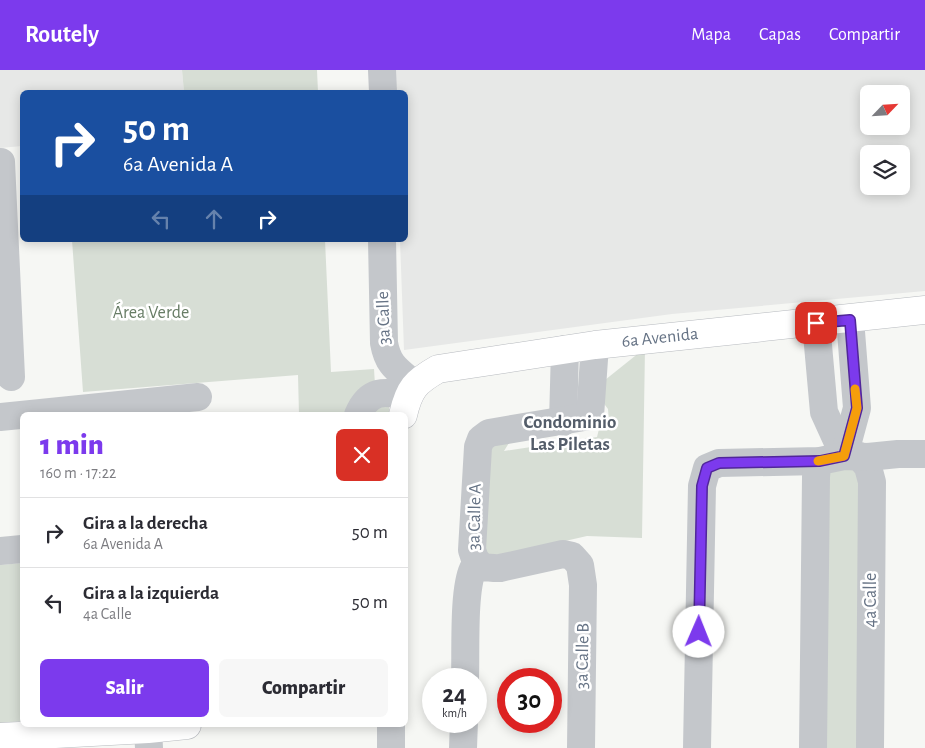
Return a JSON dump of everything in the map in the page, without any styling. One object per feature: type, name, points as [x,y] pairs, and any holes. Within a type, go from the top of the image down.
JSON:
[{"type":"main road","name":"6a Avenida","points":[[409,398],[421,378],[438,368],[595,345],[850,320],[925,310]]},
{"type":"main road","points":[[0,737],[149,738],[181,727]]},
{"type":"street","points":[[382,70],[383,90]]},
{"type":"street","points":[[1,162],[11,377]]},
{"type":"street","name":"3a Calle","points":[[382,242],[384,343],[386,356],[409,398]]},
{"type":"street","points":[[841,458],[857,408],[850,320]]},
{"type":"street","name":"4a Calle","points":[[816,323],[824,412],[841,458],[869,468],[872,482],[870,748]]},
{"type":"street","points":[[565,349],[563,422],[590,416],[595,345]]},
{"type":"street","points":[[360,412],[371,396],[378,393],[386,392],[409,398]]},
{"type":"street","points":[[50,412],[198,397]]},
{"type":"street","points":[[0,417],[20,415]]},
{"type":"street","name":"3a Calle A","points":[[482,567],[475,559],[472,550],[478,448],[481,439],[486,434],[563,422]]},
{"type":"street","points":[[697,748],[702,486],[707,468],[719,463],[925,454]]},
{"type":"street","points":[[813,748],[817,466],[841,458]]},
{"type":"street","points":[[0,551],[20,549]]},
{"type":"street","name":"3a Calle B","points":[[482,567],[500,568],[568,554],[580,565],[584,603],[581,748]]},
{"type":"street","name":"3a Calle A","points":[[465,668],[468,587],[473,569],[478,566],[482,567]]},
{"type":"street","points":[[391,727],[391,748]]},
{"type":"street","points":[[463,748],[464,733]]},
{"type":"shaded area","points":[[0,70],[182,70],[184,90],[20,90],[20,146],[0,148]]},
{"type":"shaded area","points":[[394,70],[925,70],[925,291],[672,314],[404,350],[400,242],[408,242],[408,90],[394,90]]},
{"type":"green space","points":[[182,70],[317,70],[318,90],[184,90]]},
{"type":"green space","name":"Área Verde","points":[[72,242],[325,242],[331,372],[374,369],[375,385],[389,382],[389,412],[299,412],[298,375],[83,392]]},
{"type":"green space","points":[[645,348],[642,538],[587,536],[495,557],[484,551],[487,447],[512,438],[504,451],[597,437],[601,421],[609,421],[608,409],[602,401],[605,380]]},
{"type":"green space","points":[[856,469],[861,471],[863,748],[820,748],[824,484],[832,470]]},
{"type":"green space","points":[[20,563],[20,721],[0,723],[0,565]]},
{"type":"slow traffic","points":[[818,461],[844,456],[857,408],[855,389]]},
{"type":"district","name":"Condominio Las Piletas","points":[[570,433]]},
{"type":"route","points":[[699,632],[702,486],[704,473],[707,468],[710,465],[719,463],[820,461],[844,456],[857,408],[850,320],[816,323]]}]
